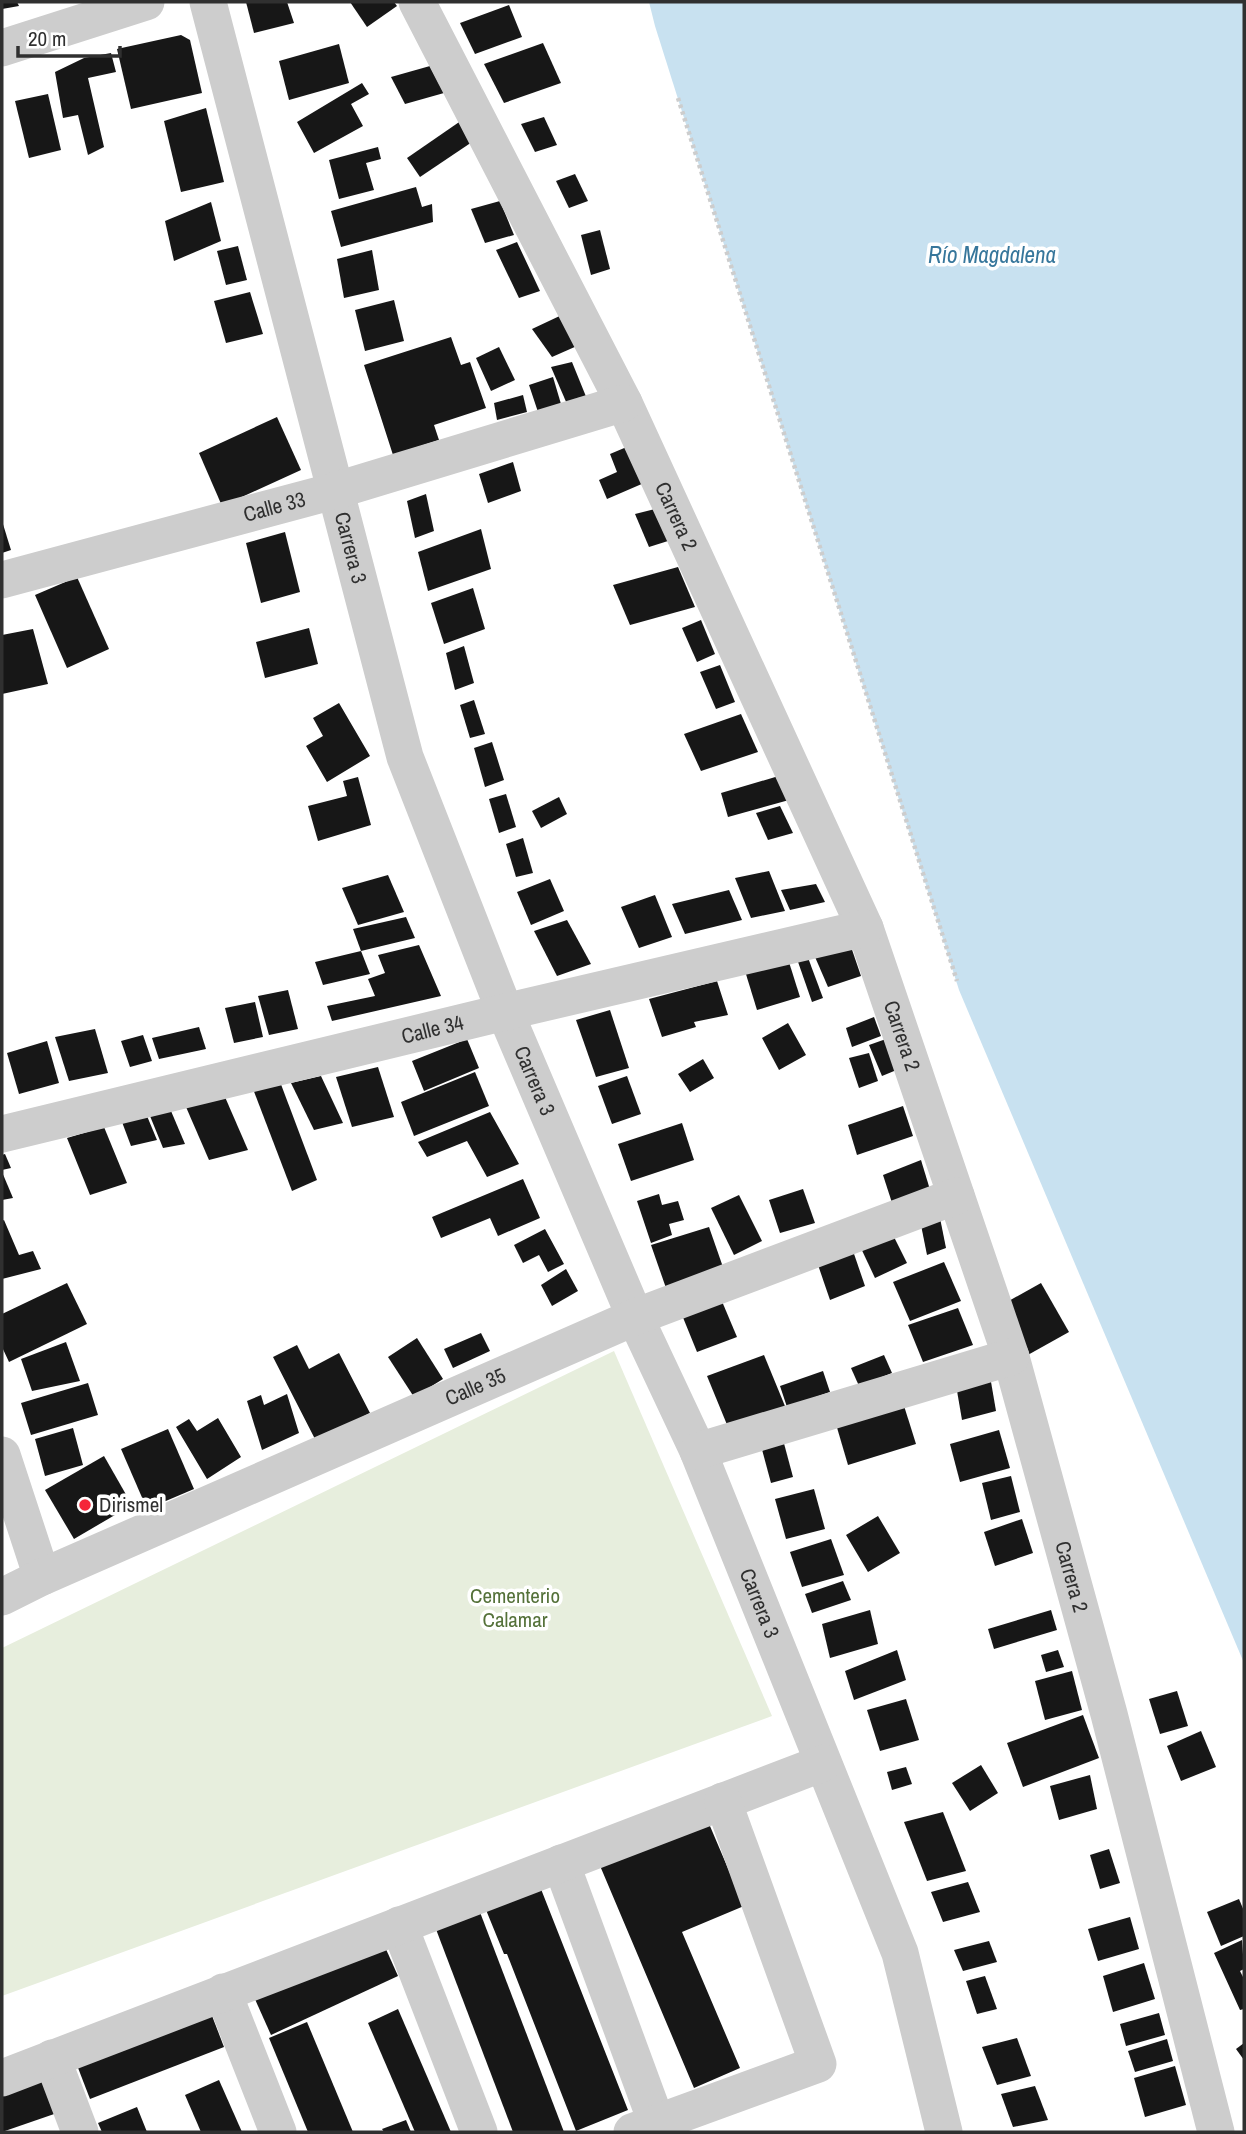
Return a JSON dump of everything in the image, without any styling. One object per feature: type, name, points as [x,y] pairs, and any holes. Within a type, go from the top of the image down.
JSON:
[{"type":"street","points":[[2,48],[146,2]]},
{"type":"street","name":"Carrera 3","points":[[208,2],[405,757],[505,1012],[635,1317],[698,1451],[900,1953],[944,2132]]},
{"type":"street","name":"Carrera 2","points":[[417,2],[624,404],[865,928],[1011,1357],[1109,1714],[1216,2132]]},
{"type":"street","name":"Calle 33","points":[[2,580],[334,491],[624,404]]},
{"type":"street","name":"Calle 34","points":[[2,1134],[865,928]]},
{"type":"street","name":"Calle 35","points":[[2,1597],[42,1577],[635,1317],[957,1196]]},
{"type":"street","points":[[698,1451],[1011,1357]]},
{"type":"street","points":[[2,1455],[42,1577]]},
{"type":"street","points":[[2,2078],[823,1763]]},
{"type":"street","points":[[561,1863],[650,2129],[818,2064],[723,1801]]},
{"type":"street","points":[[398,1925],[479,2132]]},
{"type":"street","points":[[223,1992],[278,2132]]},
{"type":"street","points":[[52,2058],[80,2132]]},
{"type":"path","points":[[678,98],[957,981]]},
{"type":"green space","name":"Cementerio Calamar","points":[[614,1351],[772,1716],[2,1996],[2,1648]]},
{"type":"water","name":"Río Magdalena","points":[[649,2],[1244,2],[1244,1663],[959,990]]},
{"type":"building","points":[[2,2],[17,2],[19,6],[2,9]]},
{"type":"building","points":[[246,2],[287,2],[294,23],[254,33]]},
{"type":"building","points":[[350,2],[394,2],[397,6],[367,27]]},
{"type":"building","points":[[509,5],[522,37],[475,54],[460,23]]},
{"type":"building","points":[[181,35],[190,40],[202,93],[131,109],[117,49]]},
{"type":"building","points":[[543,43],[561,83],[504,103],[484,64]]},
{"type":"building","points":[[339,44],[349,83],[289,100],[279,61]]},
{"type":"building","points":[[111,53],[116,72],[88,78],[104,147],[88,155],[78,115],[63,118],[55,72],[84,58]]},
{"type":"building","points":[[430,66],[444,93],[405,104],[391,77]]},
{"type":"building","points":[[362,83],[369,94],[351,104],[363,126],[314,153],[297,122]]},
{"type":"building","points":[[48,94],[61,150],[29,158],[15,101]]},
{"type":"building","points":[[206,108],[224,182],[181,192],[164,121]]},
{"type":"building","points":[[544,117],[557,145],[535,152],[521,124]]},
{"type":"building","points":[[465,118],[478,138],[420,177],[407,158]]},
{"type":"building","points":[[378,147],[381,159],[366,163],[374,190],[339,199],[329,160]]},
{"type":"building","points":[[575,174],[588,201],[569,208],[556,181]]},
{"type":"building","points":[[416,187],[422,207],[432,204],[433,222],[341,247],[331,211]]},
{"type":"building","points":[[500,201],[514,235],[485,243],[471,209]]},
{"type":"building","points":[[211,202],[221,241],[174,261],[165,221]]},
{"type":"building","points":[[600,230],[610,269],[591,275],[581,235]]},
{"type":"building","points":[[517,242],[540,291],[519,298],[496,250]]},
{"type":"building","points":[[238,246],[247,280],[226,285],[217,251]]},
{"type":"building","points":[[372,250],[379,290],[344,298],[337,259]]},
{"type":"building","points":[[250,292],[263,334],[226,343],[214,301]]},
{"type":"building","points":[[394,300],[404,341],[365,351],[355,310]]},
{"type":"building","points":[[566,313],[586,342],[552,357],[532,329]]},
{"type":"building","points":[[451,337],[461,365],[470,362],[486,408],[434,425],[439,440],[393,455],[364,365]]},
{"type":"building","points":[[499,347],[515,380],[491,391],[476,358]]},
{"type":"building","points":[[572,362],[587,399],[567,404],[551,367]]},
{"type":"building","points":[[553,377],[561,404],[538,412],[529,385]]},
{"type":"building","points":[[523,395],[527,412],[497,420],[494,403]]},
{"type":"building","points":[[277,417],[301,470],[222,506],[199,453]]},
{"type":"building","points":[[629,446],[644,483],[607,499],[599,480],[617,472],[610,454]]},
{"type":"building","points":[[513,462],[521,491],[488,503],[479,474]]},
{"type":"building","points":[[426,494],[434,531],[415,538],[407,501]]},
{"type":"building","points":[[655,509],[668,541],[649,547],[635,514]]},
{"type":"building","points":[[2,521],[11,550],[2,553]]},
{"type":"building","points":[[481,529],[491,569],[428,591],[418,552]]},
{"type":"building","points":[[285,532],[300,592],[261,603],[246,543]]},
{"type":"building","points":[[678,567],[695,607],[630,625],[613,585]]},
{"type":"building","points":[[77,577],[109,649],[67,668],[35,595]]},
{"type":"building","points":[[473,588],[485,629],[444,644],[431,603]]},
{"type":"building","points":[[701,620],[715,654],[697,662],[682,628]]},
{"type":"building","points":[[309,628],[318,664],[265,678],[256,642]]},
{"type":"building","points":[[33,629],[48,684],[2,694],[2,635]]},
{"type":"building","points":[[464,646],[474,683],[455,690],[446,653]]},
{"type":"building","points":[[720,665],[735,702],[716,709],[700,672]]},
{"type":"building","points":[[474,700],[485,734],[470,738],[460,705]]},
{"type":"building","points":[[339,703],[370,756],[327,782],[306,746],[323,736],[313,718]]},
{"type":"building","points":[[741,714],[758,752],[701,771],[684,734]]},
{"type":"building","points":[[492,742],[504,780],[485,787],[474,748]]},
{"type":"building","points":[[782,775],[789,800],[728,817],[721,793]]},
{"type":"building","points":[[358,777],[371,825],[318,841],[308,806],[347,796],[343,781]]},
{"type":"building","points":[[506,794],[516,827],[499,833],[489,799]]},
{"type":"building","points":[[559,797],[567,814],[541,828],[532,811]]},
{"type":"building","points":[[780,806],[793,833],[768,840],[756,813]]},
{"type":"building","points":[[523,838],[533,873],[516,877],[506,844]]},
{"type":"building","points":[[769,871],[785,911],[751,918],[735,878]]},
{"type":"building","points":[[388,875],[404,912],[358,925],[342,888]]},
{"type":"building","points":[[550,879],[564,911],[531,925],[517,892]]},
{"type":"building","points":[[816,884],[825,902],[790,910],[781,890]]},
{"type":"building","points":[[729,890],[742,920],[685,934],[672,904]]},
{"type":"building","points":[[655,895],[672,937],[639,948],[621,907]]},
{"type":"building","points":[[406,917],[415,938],[361,951],[353,929]]},
{"type":"building","points":[[567,920],[591,964],[557,976],[534,931]]},
{"type":"building","points":[[848,938],[861,976],[828,987],[812,950]]},
{"type":"building","points":[[419,945],[441,996],[332,1021],[327,1006],[375,996],[368,979],[385,973],[378,955]]},
{"type":"building","points":[[361,951],[370,974],[323,985],[315,962]]},
{"type":"building","points":[[807,955],[823,998],[812,1002],[797,959]]},
{"type":"building","points":[[788,959],[800,997],[757,1010],[745,971]]},
{"type":"building","points":[[717,981],[728,1015],[694,1022],[696,1027],[662,1037],[649,999]]},
{"type":"building","points":[[288,990],[298,1029],[269,1035],[258,996]]},
{"type":"building","points":[[255,1002],[263,1037],[234,1043],[225,1008]]},
{"type":"building","points":[[610,1010],[629,1068],[596,1077],[576,1020]]},
{"type":"building","points":[[874,1017],[881,1036],[852,1047],[846,1028]]},
{"type":"building","points":[[788,1023],[806,1055],[779,1070],[762,1038]]},
{"type":"building","points":[[199,1027],[206,1049],[159,1059],[152,1038]]},
{"type":"building","points":[[95,1029],[108,1073],[69,1081],[55,1037]]},
{"type":"building","points":[[143,1035],[152,1061],[130,1067],[121,1041]]},
{"type":"building","points":[[467,1039],[479,1068],[424,1091],[412,1061]]},
{"type":"building","points":[[886,1039],[899,1069],[882,1076],[869,1045]]},
{"type":"building","points":[[47,1041],[59,1083],[19,1094],[7,1053]]},
{"type":"building","points":[[869,1053],[878,1081],[859,1088],[849,1058]]},
{"type":"building","points":[[703,1059],[714,1078],[690,1092],[678,1074]]},
{"type":"building","points":[[378,1067],[394,1117],[352,1127],[336,1077]]},
{"type":"building","points":[[475,1072],[489,1106],[414,1136],[401,1102]]},
{"type":"building","points":[[321,1076],[343,1123],[314,1130],[291,1083]]},
{"type":"building","points":[[627,1076],[641,1114],[612,1124],[598,1086]]},
{"type":"building","points":[[279,1079],[317,1180],[292,1191],[253,1089]]},
{"type":"building","points":[[225,1097],[248,1150],[209,1160],[186,1107]]},
{"type":"building","points":[[903,1106],[913,1136],[857,1155],[848,1125]]},
{"type":"building","points":[[171,1111],[185,1144],[163,1148],[150,1116]]},
{"type":"building","points":[[490,1112],[519,1164],[487,1177],[467,1141],[427,1157],[418,1142]]},
{"type":"building","points":[[147,1116],[157,1140],[131,1146],[122,1122]]},
{"type":"building","points":[[682,1123],[694,1160],[631,1181],[618,1144]]},
{"type":"building","points":[[104,1127],[127,1183],[90,1195],[67,1138]]},
{"type":"building","points":[[5,1154],[11,1168],[2,1170],[2,1155]]},
{"type":"building","points":[[921,1160],[931,1193],[894,1209],[883,1175]]},
{"type":"building","points":[[2,1172],[13,1198],[2,1200]]},
{"type":"building","points":[[523,1179],[540,1218],[498,1236],[490,1218],[441,1238],[432,1217]]},
{"type":"building","points":[[803,1189],[815,1223],[780,1233],[769,1200]]},
{"type":"building","points":[[659,1194],[662,1205],[678,1201],[684,1220],[669,1224],[672,1235],[651,1243],[637,1201]]},
{"type":"building","points":[[739,1195],[762,1241],[734,1255],[711,1208]]},
{"type":"building","points":[[939,1213],[946,1248],[927,1255],[920,1220]]},
{"type":"building","points":[[4,1220],[19,1255],[33,1251],[41,1269],[2,1279]]},
{"type":"building","points":[[709,1227],[724,1270],[666,1288],[651,1245]]},
{"type":"building","points":[[545,1229],[564,1264],[548,1272],[539,1255],[523,1263],[514,1245]]},
{"type":"building","points":[[890,1229],[907,1263],[875,1278],[859,1244]]},
{"type":"building","points":[[852,1248],[865,1286],[830,1300],[817,1262]]},
{"type":"building","points":[[944,1262],[961,1301],[910,1321],[893,1282]]},
{"type":"building","points":[[566,1269],[578,1291],[552,1306],[541,1285]]},
{"type":"building","points":[[67,1283],[87,1324],[9,1362],[2,1347],[2,1314]]},
{"type":"building","points":[[1041,1283],[1069,1332],[1026,1356],[998,1307]]},
{"type":"building","points":[[721,1299],[737,1337],[697,1352],[682,1315]]},
{"type":"building","points":[[958,1308],[973,1345],[923,1362],[908,1325]]},
{"type":"building","points":[[481,1333],[490,1351],[453,1368],[444,1349]]},
{"type":"building","points":[[417,1338],[443,1379],[414,1397],[388,1357]]},
{"type":"building","points":[[66,1342],[80,1381],[32,1391],[21,1359]]},
{"type":"building","points":[[297,1345],[309,1369],[339,1353],[370,1413],[316,1441],[273,1357]]},
{"type":"building","points":[[764,1355],[787,1411],[730,1432],[707,1376]]},
{"type":"building","points":[[884,1355],[892,1373],[859,1386],[851,1368]]},
{"type":"building","points":[[823,1371],[830,1392],[787,1407],[780,1386]]},
{"type":"building","points":[[990,1376],[996,1411],[962,1420],[956,1385]]},
{"type":"building","points":[[88,1383],[98,1415],[31,1435],[21,1403]]},
{"type":"building","points":[[900,1393],[916,1444],[848,1465],[833,1414]]},
{"type":"building","points":[[287,1394],[299,1433],[262,1450],[247,1401],[261,1395],[264,1405]]},
{"type":"building","points":[[218,1418],[241,1457],[207,1479],[176,1427],[189,1419],[197,1431]]},
{"type":"building","points":[[73,1428],[83,1465],[45,1476],[35,1439]]},
{"type":"building","points":[[168,1429],[194,1489],[147,1509],[121,1449]]},
{"type":"building","points":[[999,1430],[1010,1468],[960,1482],[950,1444]]},
{"type":"building","points":[[782,1436],[793,1477],[771,1483],[760,1442]]},
{"type":"building","points":[[104,1456],[132,1505],[74,1539],[45,1490]]},
{"type":"building","points":[[1011,1476],[1020,1512],[991,1520],[982,1483]]},
{"type":"building","points":[[814,1489],[825,1529],[786,1539],[775,1499]]},
{"type":"building","points":[[878,1516],[900,1553],[868,1572],[846,1535]]},
{"type":"building","points":[[1022,1519],[1033,1553],[995,1566],[984,1532]]},
{"type":"building","points":[[831,1539],[844,1575],[802,1587],[790,1552]]},
{"type":"building","points":[[843,1581],[851,1600],[812,1613],[805,1594]]},
{"type":"building","points":[[870,1610],[878,1644],[830,1658],[822,1624]]},
{"type":"building","points":[[1051,1610],[1057,1630],[994,1649],[988,1629]]},
{"type":"building","points":[[897,1650],[906,1680],[854,1700],[845,1671]]},
{"type":"building","points":[[1058,1650],[1064,1667],[1046,1672],[1041,1655]]},
{"type":"building","points":[[1072,1671],[1082,1710],[1045,1720],[1035,1681]]},
{"type":"building","points":[[1177,1691],[1188,1726],[1160,1734],[1149,1699]]},
{"type":"building","points":[[906,1699],[919,1740],[880,1751],[867,1710]]},
{"type":"building","points":[[1083,1715],[1099,1758],[1023,1787],[1007,1743]]},
{"type":"building","points":[[1201,1731],[1216,1767],[1181,1781],[1167,1746]]},
{"type":"building","points":[[981,1765],[998,1793],[970,1811],[952,1783]]},
{"type":"building","points":[[906,1767],[912,1784],[892,1790],[887,1772]]},
{"type":"building","points":[[1090,1775],[1097,1809],[1059,1820],[1050,1786]]},
{"type":"building","points":[[943,1812],[966,1871],[927,1881],[904,1822]]},
{"type":"building","points":[[707,1819],[744,1906],[682,1932],[740,2068],[694,2088],[598,1861]]},
{"type":"building","points":[[1109,1849],[1120,1883],[1100,1889],[1090,1855]]},
{"type":"building","points":[[968,1882],[980,1912],[943,1922],[931,1892]]},
{"type":"building","points":[[539,1884],[628,2110],[576,2131],[507,1954],[504,1954],[484,1905]]},
{"type":"building","points":[[1239,1899],[1244,1911],[1244,1936],[1221,1946],[1207,1912]]},
{"type":"building","points":[[478,1907],[564,2132],[513,2132],[434,1924]]},
{"type":"building","points":[[1130,1917],[1139,1949],[1098,1961],[1088,1929]]},
{"type":"building","points":[[381,1938],[398,1976],[271,2035],[254,1997]]},
{"type":"building","points":[[1242,1940],[1244,1969],[1240,1971],[1244,1979],[1244,2009],[1240,2010],[1214,1953]]},
{"type":"building","points":[[989,1941],[997,1962],[963,1971],[954,1950]]},
{"type":"building","points":[[1144,1963],[1155,1999],[1113,2012],[1103,1976]]},
{"type":"building","points":[[985,1976],[997,2009],[977,2014],[966,1981]]},
{"type":"building","points":[[209,2008],[224,2047],[90,2099],[75,2060]]},
{"type":"building","points":[[398,2009],[451,2132],[415,2132],[368,2023]]},
{"type":"building","points":[[1159,2013],[1165,2035],[1126,2046],[1120,2024]]},
{"type":"building","points":[[307,2022],[353,2132],[308,2132],[269,2038]]},
{"type":"building","points":[[1017,2038],[1031,2076],[997,2085],[982,2047]]},
{"type":"building","points":[[1167,2039],[1173,2061],[1135,2072],[1128,2051]]},
{"type":"building","points":[[1244,2043],[1244,2060],[1236,2049]]},
{"type":"building","points":[[1175,2066],[1186,2105],[1145,2117],[1134,2078]]},
{"type":"building","points":[[45,2072],[60,2112],[2,2132],[2,2088]]},
{"type":"building","points":[[219,2080],[242,2132],[201,2132],[185,2095]]},
{"type":"building","points":[[1035,2086],[1048,2120],[1013,2127],[1001,2094]]},
{"type":"building","points":[[137,2107],[147,2132],[102,2132],[98,2123]]},
{"type":"building","points":[[406,2120],[411,2132],[384,2132],[382,2129]]},
{"type":"place","name":"Dirismel","points":[[85,1505]]}]
